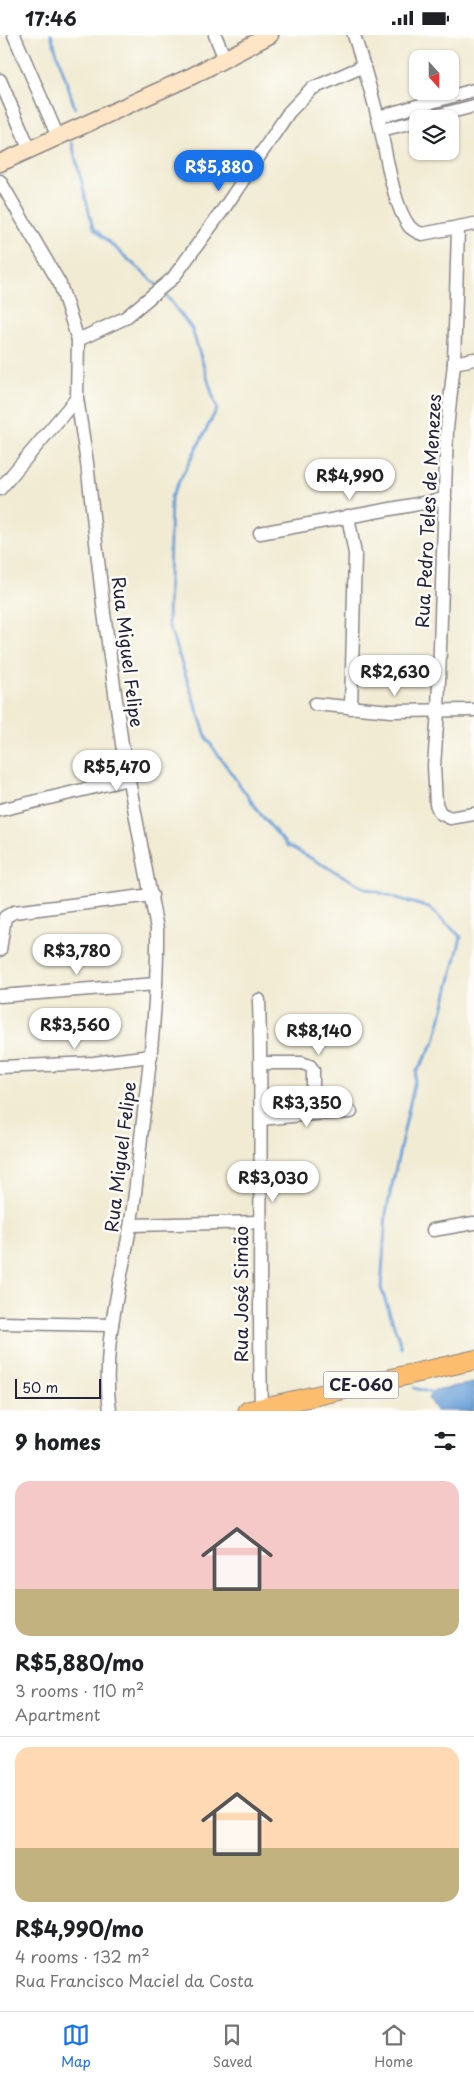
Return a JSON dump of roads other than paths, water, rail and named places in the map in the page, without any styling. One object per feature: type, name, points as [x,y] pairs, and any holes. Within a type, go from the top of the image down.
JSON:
[{"type":"main road","name":"CE-060","points":[[254,1409],[474,1360]]},
{"type":"street","points":[[14,35],[58,137]]},
{"type":"street","points":[[215,35],[225,59]]},
{"type":"street","points":[[0,163],[225,59],[270,35]]},
{"type":"street","points":[[354,35],[378,117],[395,189],[409,226],[414,231],[422,234],[458,229],[474,224]]},
{"type":"street","points":[[78,340],[125,318],[173,278],[300,99],[311,89],[364,66]]},
{"type":"street","points":[[0,80],[30,150]]},
{"type":"street","points":[[378,117],[474,90]]},
{"type":"street","points":[[459,110],[474,106]]},
{"type":"street","points":[[381,130],[409,123]]},
{"type":"street","name":"Rua Miguel Felipe","points":[[0,181],[60,284],[78,340],[77,398],[87,463],[104,613],[128,779],[152,895],[157,929],[156,984],[151,1056],[130,1225],[112,1325],[108,1380],[110,1411]]},
{"type":"street","name":"Rua Pedro Teles de Menezes","points":[[458,229],[454,363],[447,429],[438,711],[434,766],[436,804],[440,813],[450,818],[474,814]]},
{"type":"street","points":[[454,363],[474,359]]},
{"type":"street","points":[[0,489],[77,398]]},
{"type":"street","points":[[260,533],[445,499]]},
{"type":"street","points":[[348,516],[355,554],[351,708]]},
{"type":"street","points":[[315,704],[351,708],[438,711],[474,710]]},
{"type":"street","points":[[0,810],[128,779]]},
{"type":"street","points":[[0,950],[5,917],[14,912],[152,895]]},
{"type":"street","points":[[0,996],[156,984]]},
{"type":"street","name":"Rua José Simão","points":[[254,1409],[261,1119],[259,999]]},
{"type":"street","points":[[0,1067],[93,1063],[151,1056]]},
{"type":"street","points":[[261,1063],[302,1063],[310,1066],[313,1070],[313,1114]]},
{"type":"street","points":[[261,1119],[313,1114],[351,1113]]},
{"type":"street","points":[[130,1225],[259,1222]]},
{"type":"street","points":[[433,1230],[474,1223]]},
{"type":"street","points":[[0,1323],[112,1325]]},
{"type":"water","points":[[474,1383],[474,1411],[436,1411],[428,1398],[434,1390]]},
{"type":"waterway","points":[[51,35],[75,108]]},
{"type":"waterway","points":[[72,143],[93,228],[158,286]]},
{"type":"waterway","points":[[162,290],[192,329],[217,409],[171,497],[168,623],[207,739],[261,815],[287,845],[365,888],[429,908],[461,937],[435,1041],[417,1071],[386,1213],[381,1288],[402,1348]]},
{"type":"waterway","points":[[414,1388],[435,1394]]}]
